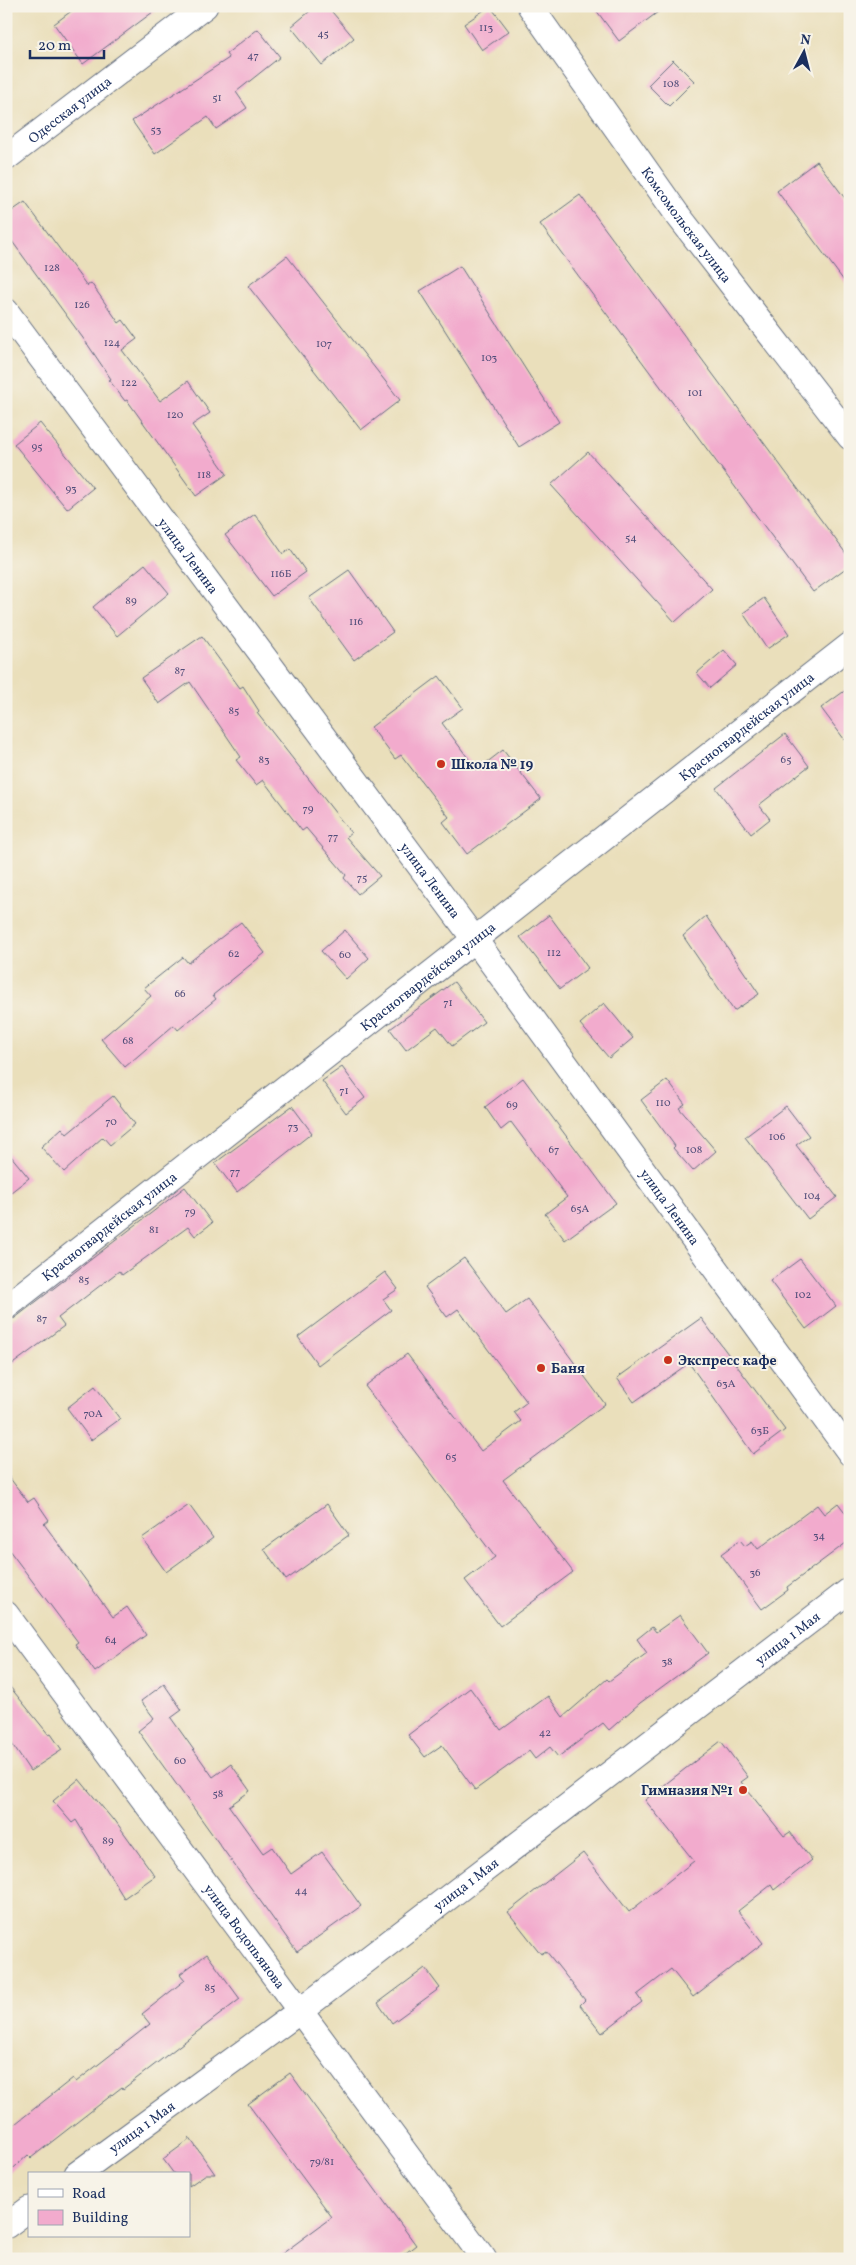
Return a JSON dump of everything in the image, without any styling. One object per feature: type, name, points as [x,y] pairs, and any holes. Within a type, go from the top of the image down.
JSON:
[{"type":"street","name":"Одесская улица","points":[[6,158],[205,6]]},
{"type":"street","name":"Комсомольская улица","points":[[530,6],[677,214],[850,437]]},
{"type":"street","name":"улица Ленина","points":[[6,311],[475,940],[850,1453]]},
{"type":"street","name":"Красногвардейская улица","points":[[6,1307],[850,645]]},
{"type":"street","name":"улица 1 Мая","points":[[80,2172],[300,2011],[850,1590]]},
{"type":"street","name":"улица Водопьянова","points":[[6,1614],[484,2259]]},
{"type":"street","points":[[6,2226],[28,2210]]},
{"type":"building","points":[[78,6],[161,6],[83,64],[54,24]]},
{"type":"building","points":[[316,6],[327,6],[354,38],[322,65],[291,27]]},
{"type":"building","points":[[490,6],[509,31],[482,50],[464,24]]},
{"type":"building","points":[[593,6],[666,6],[619,41]]},
{"type":"building","points":[[258,29],[280,57],[236,92],[247,108],[216,129],[208,117],[155,154],[132,121],[229,58],[226,54]]},
{"type":"building","points":[[673,60],[694,81],[669,106],[648,85]]},
{"type":"building","points":[[817,161],[850,205],[850,289],[777,191]]},
{"type":"building","points":[[580,195],[850,559],[850,565],[813,592],[540,224]]},
{"type":"building","points":[[25,202],[87,286],[91,283],[119,323],[123,320],[137,339],[122,350],[160,401],[188,381],[210,413],[192,425],[227,474],[196,496],[127,400],[125,401],[109,380],[111,379],[88,345],[6,233],[6,215]]},
{"type":"building","points":[[287,256],[400,400],[361,430],[248,286]]},
{"type":"building","points":[[460,266],[559,422],[519,447],[420,291]]},
{"type":"building","points":[[40,423],[93,488],[67,509],[14,444]]},
{"type":"building","points":[[588,452],[712,589],[675,622],[551,485]]},
{"type":"building","points":[[255,514],[283,554],[290,549],[306,572],[272,596],[225,535]]},
{"type":"building","points":[[145,564],[169,593],[117,636],[93,607]]},
{"type":"building","points":[[349,570],[393,632],[354,660],[309,598]]},
{"type":"building","points":[[764,598],[789,634],[767,649],[743,613]]},
{"type":"building","points":[[202,636],[240,688],[243,686],[259,711],[257,713],[351,833],[346,837],[380,876],[358,894],[344,878],[346,875],[306,828],[302,831],[263,780],[256,785],[236,760],[241,757],[190,682],[159,704],[141,678]]},
{"type":"building","points":[[724,650],[737,665],[710,688],[697,673]]},
{"type":"building","name":"Школа № 19","points":[[439,676],[463,708],[442,723],[477,770],[503,750],[541,799],[467,854],[443,822],[449,817],[401,755],[395,759],[371,727]]},
{"type":"building","points":[[850,687],[850,747],[821,708]]},
{"type":"building","points":[[785,734],[809,766],[759,805],[770,819],[751,834],[716,788]]},
{"type":"building","points":[[549,915],[588,968],[560,989],[520,937]]},
{"type":"building","points":[[706,916],[759,994],[734,1011],[683,936]]},
{"type":"building","points":[[241,922],[265,953],[213,995],[216,999],[178,1030],[174,1025],[125,1067],[101,1039],[151,996],[144,988],[183,957],[188,963]]},
{"type":"building","points":[[345,930],[369,958],[346,979],[321,951]]},
{"type":"building","points":[[454,982],[484,1022],[452,1046],[437,1027],[406,1050],[390,1029]]},
{"type":"building","points":[[604,1003],[633,1038],[609,1058],[580,1024]]},
{"type":"building","points":[[342,1067],[365,1098],[346,1113],[322,1081]]},
{"type":"building","points":[[523,1078],[616,1203],[565,1240],[545,1214],[567,1197],[511,1122],[501,1130],[485,1107]]},
{"type":"building","points":[[667,1080],[685,1104],[679,1108],[716,1151],[693,1171],[673,1148],[675,1146],[641,1100]]},
{"type":"building","points":[[113,1096],[135,1124],[110,1145],[103,1137],[64,1172],[41,1147],[62,1128],[67,1134]]},
{"type":"building","points":[[292,1106],[312,1133],[237,1192],[215,1163]]},
{"type":"building","points":[[786,1106],[809,1136],[796,1145],[837,1197],[808,1219],[745,1137]]},
{"type":"building","points":[[6,1150],[29,1178],[6,1196]]},
{"type":"building","points":[[185,1187],[212,1223],[195,1236],[188,1227],[122,1275],[119,1271],[58,1318],[64,1326],[6,1369],[6,1321],[15,1318]]},
{"type":"building","points":[[464,1258],[506,1314],[527,1299],[605,1404],[503,1480],[573,1572],[500,1626],[465,1580],[495,1557],[365,1386],[407,1354],[481,1451],[521,1421],[514,1412],[527,1402],[458,1309],[447,1317],[425,1287]]},
{"type":"building","points":[[800,1259],[836,1306],[806,1329],[770,1281]]},
{"type":"building","points":[[385,1272],[398,1289],[383,1299],[391,1310],[318,1365],[298,1337]]},
{"type":"building","points":[[701,1318],[785,1430],[753,1454],[689,1363],[634,1402],[617,1378]]},
{"type":"building","points":[[95,1386],[120,1419],[91,1440],[67,1408]]},
{"type":"building","points":[[6,1473],[28,1502],[34,1498],[49,1520],[44,1524],[113,1617],[127,1607],[146,1635],[95,1672],[75,1644],[78,1642],[6,1546]]},
{"type":"building","points":[[838,1503],[850,1519],[850,1540],[787,1587],[788,1590],[762,1609],[721,1554],[740,1540],[745,1546],[752,1541],[758,1549],[817,1505],[824,1514]]},
{"type":"building","points":[[327,1504],[349,1535],[286,1580],[264,1549]]},
{"type":"building","points":[[189,1505],[213,1538],[166,1572],[142,1538]]},
{"type":"building","points":[[680,1615],[708,1653],[640,1703],[609,1730],[603,1723],[558,1757],[550,1747],[535,1759],[529,1751],[475,1790],[442,1745],[425,1757],[408,1735],[470,1688],[501,1730],[548,1696],[563,1717],[607,1679],[609,1681],[647,1653],[637,1639],[652,1627],[656,1632]]},
{"type":"building","points":[[6,1682],[49,1735],[51,1734],[62,1750],[30,1771],[6,1735]]},
{"type":"building","points":[[164,1684],[182,1710],[171,1718],[213,1777],[231,1764],[250,1791],[229,1806],[263,1853],[272,1847],[291,1874],[322,1852],[361,1906],[297,1952],[138,1731],[154,1718],[141,1701]]},
{"type":"building","points":[[721,1741],[748,1777],[741,1782],[784,1836],[790,1832],[812,1860],[774,1890],[771,1885],[738,1911],[763,1943],[693,1997],[671,1969],[637,1995],[642,2002],[602,2033],[580,2005],[585,2000],[546,1951],[541,1954],[508,1912],[583,1853],[629,1912],[694,1861],[645,1800]]},
{"type":"building","points":[[79,1779],[114,1819],[155,1876],[124,1898],[76,1820],[72,1823],[53,1801]]},
{"type":"building","points":[[207,1954],[240,1999],[31,2158],[28,2155],[6,2175],[6,2131],[73,2078],[76,2082],[150,2024],[142,2014],[185,1980],[180,1974]]},
{"type":"building","points":[[425,1968],[440,1988],[392,2023],[378,2003]]},
{"type":"building","points":[[290,2073],[416,2245],[398,2259],[275,2259],[332,2217],[248,2104]]},
{"type":"building","points":[[189,2137],[215,2174],[206,2174],[190,2185],[190,2172],[173,2172],[163,2159],[189,2140]]},
{"type":"place","name":"Школа № 19","points":[[441,764]]},
{"type":"place","name":"Экспресс кафе","points":[[668,1360]]},
{"type":"place","name":"Баня","points":[[541,1368]]},
{"type":"place","name":"Гимназия №1","points":[[743,1790]]}]
